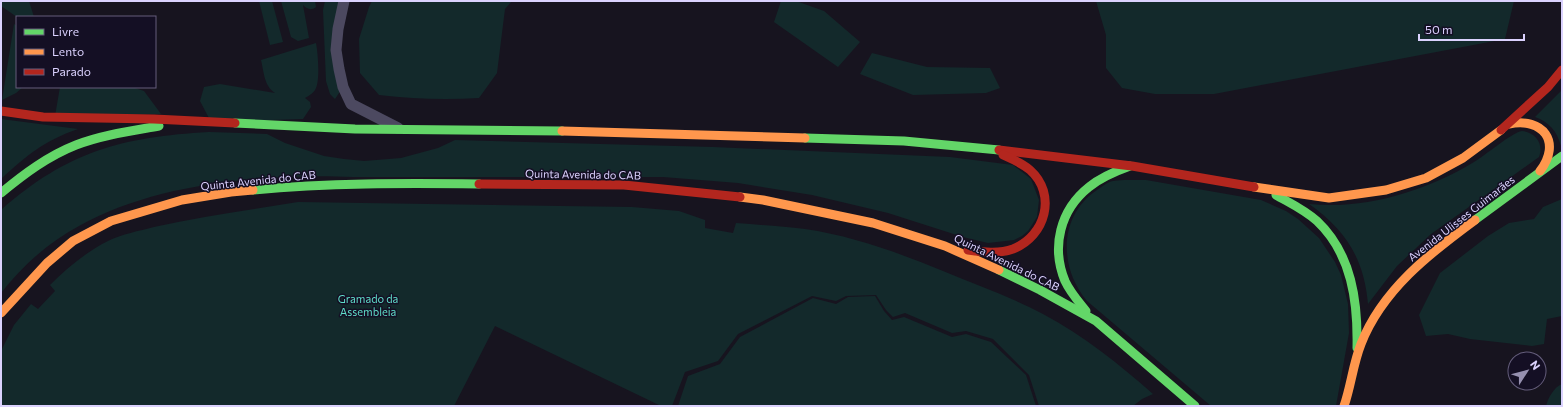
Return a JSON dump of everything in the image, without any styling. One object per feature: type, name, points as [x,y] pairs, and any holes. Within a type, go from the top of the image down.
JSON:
[{"type":"main road","points":[[1,111],[43,116],[404,130],[596,132],[851,139],[986,148],[1132,166],[1264,189],[1329,198],[1386,190],[1406,185],[1426,178],[1445,168],[1463,158],[1509,124],[1548,87],[1562,70]]},
{"type":"main road","points":[[1,193],[37,166],[76,145],[143,129],[192,121]]},
{"type":"main road","points":[[1509,124],[1519,121],[1529,122],[1539,126],[1546,135],[1550,144],[1549,155],[1545,165],[1538,174]]},
{"type":"main road","points":[[945,246],[979,252],[1005,251],[1019,246],[1032,238],[1040,227],[1046,212],[1047,199],[1034,173],[1022,163],[986,148]]},
{"type":"main road","name":"Avenida Ulisses Guimarães","points":[[1349,395],[1356,358],[1366,336],[1388,298],[1415,267],[1432,252],[1562,156]]},
{"type":"main road","points":[[1096,321],[1075,299],[1065,283],[1059,265],[1057,246],[1061,225],[1072,204],[1085,190],[1107,176],[1132,166]]},
{"type":"main road","name":"Quinta Avenida do CAB","points":[[1,313],[20,290],[47,263],[73,241],[110,221],[182,200],[231,192],[299,186],[375,184],[624,186],[718,194],[763,200],[874,223],[945,246],[987,264],[1040,290],[1096,321],[1195,406]]},
{"type":"main road","points":[[1264,189],[1288,200],[1304,210],[1319,222],[1338,248],[1352,279],[1358,325],[1356,358]]},
{"type":"main road","points":[[1344,406],[1349,395]]},
{"type":"main road","points":[[1349,395],[1349,406]]},
{"type":"street","points":[[344,1],[338,29],[336,50],[343,87],[351,104],[404,130]]},
{"type":"green space","points":[[1,1],[29,1],[34,16],[16,16],[1,6]]},
{"type":"green space","points":[[259,1],[272,1],[283,42],[270,45]]},
{"type":"green space","points":[[281,1],[315,1],[316,7],[312,9],[303,5],[309,38],[298,41],[291,37]]},
{"type":"green space","points":[[325,1],[344,1],[338,29],[343,87],[335,99],[330,94],[326,81],[323,10]]},
{"type":"green space","points":[[372,1],[512,1],[505,9],[497,73],[479,98],[429,99],[379,95],[360,73],[359,39]]},
{"type":"green space","points":[[781,1],[796,1],[824,11],[860,42],[838,67],[774,22]]},
{"type":"green space","points":[[1096,1],[1514,1],[1505,39],[1214,94],[1155,94],[1122,88],[1106,68],[1106,35]]},
{"type":"green space","points":[[14,24],[16,25],[16,88],[22,88],[16,93],[2,100]]},
{"type":"green space","points":[[316,43],[318,79],[316,88],[312,94],[305,98],[310,102],[311,107],[303,119],[211,122],[200,101],[204,87],[220,84],[275,93],[271,90],[267,83],[261,60]]},
{"type":"green space","points":[[872,53],[927,67],[990,68],[1000,88],[986,93],[913,95],[860,74]]},
{"type":"green space","points":[[60,88],[135,88],[144,91],[161,114],[55,116]]},
{"type":"green space","points":[[1562,90],[1561,146],[1552,128],[1535,117]]},
{"type":"green space","points":[[1,119],[78,129],[55,138],[36,150],[1,179]]},
{"type":"green space","points":[[1522,131],[1531,134],[1538,140],[1540,144],[1539,157],[1431,234],[1397,266],[1368,304],[1362,273],[1351,247],[1333,224],[1309,204],[1352,204],[1373,201],[1415,190],[1436,182],[1479,159],[1498,145]]},
{"type":"green space","points":[[209,132],[267,134],[285,143],[324,156],[364,161],[401,158],[438,148],[455,140],[713,147],[950,157],[1013,165],[1031,179],[1039,200],[1037,217],[1028,231],[1014,240],[988,243],[963,237],[888,213],[812,195],[738,183],[663,177],[320,176],[249,179],[176,191],[109,211],[57,239],[27,264],[1,293],[1,210],[26,190],[73,161],[123,143],[178,134]]},
{"type":"green space","points":[[1119,180],[1146,180],[1261,200],[1286,211],[1298,219],[1319,238],[1335,262],[1341,275],[1348,304],[1349,333],[1336,406],[1211,406],[1087,301],[1078,288],[1071,273],[1068,258],[1067,243],[1069,228],[1075,214],[1084,201],[1107,183]]},
{"type":"green space","points":[[1562,199],[1562,316],[1547,319],[1544,344],[1532,346],[1470,339],[1448,334],[1426,336],[1419,315],[1440,273],[1488,236],[1509,223],[1534,219],[1543,207]]},
{"type":"green space","name":"Gramado da Assembleia","points":[[298,202],[632,207],[679,211],[705,220],[705,228],[733,233],[736,223],[805,229],[841,236],[910,258],[994,291],[1043,314],[1087,341],[1114,361],[1153,394],[1142,399],[1133,406],[1039,406],[1029,375],[993,339],[966,331],[952,333],[905,313],[893,317],[886,310],[876,295],[846,296],[836,301],[812,296],[738,334],[718,361],[685,372],[672,406],[661,406],[495,326],[454,406],[1,406],[1,351],[14,325],[31,304],[38,309],[55,291],[50,285],[84,255],[119,236],[137,231],[226,213]]},
{"type":"green space","points":[[875,296],[884,311],[892,320],[904,317],[952,337],[966,334],[991,342],[1026,375],[1036,406],[678,406],[688,376],[720,364],[740,337],[813,298],[836,304],[848,297]]},
{"type":"green space","points":[[1562,384],[1562,406],[1546,406],[1552,393],[1559,385]]},
{"type":"traffic: fast","points":[[235,123],[355,129],[562,131]]},
{"type":"traffic: fast","points":[[1,193],[37,166],[66,149],[106,136],[159,126]]},
{"type":"traffic: fast","points":[[805,138],[904,141],[999,150]]},
{"type":"traffic: fast","points":[[1475,220],[1562,156]]},
{"type":"traffic: fast","points":[[1086,311],[1069,289],[1065,281],[1059,255],[1061,230],[1065,218],[1079,196],[1094,183],[1104,177],[1130,166]]},
{"type":"traffic: fast","points":[[253,190],[366,184],[479,184]]},
{"type":"traffic: fast","points":[[1276,195],[1302,210],[1317,221],[1329,234],[1338,248],[1345,264],[1354,296],[1357,348]]},
{"type":"traffic: fast","points":[[999,270],[1040,290],[1096,321],[1195,406]]},
{"type":"traffic: slow","points":[[1509,124],[1531,124],[1540,128],[1546,134],[1549,142],[1549,150],[1540,171]]},
{"type":"traffic: slow","points":[[1254,187],[1329,198],[1386,190],[1426,178],[1463,158],[1501,130]]},
{"type":"traffic: slow","points":[[562,131],[805,138]]},
{"type":"traffic: slow","points":[[1,313],[47,263],[73,241],[111,221],[182,200],[253,190]]},
{"type":"traffic: slow","points":[[740,197],[763,200],[873,223],[945,246],[999,270]]},
{"type":"traffic: slow","points":[[1344,406],[1361,344],[1381,306],[1394,290],[1425,259],[1475,220]]},
{"type":"traffic: jam","points":[[1501,130],[1548,87],[1562,70]]},
{"type":"traffic: jam","points":[[1,111],[43,117],[154,119],[235,123]]},
{"type":"traffic: jam","points":[[999,150],[1132,166],[1254,187]]},
{"type":"traffic: jam","points":[[968,250],[985,252],[1008,251],[1024,243],[1033,235],[1040,225],[1044,214],[1045,202],[1043,191],[1038,180],[1030,170],[1017,161],[1003,155]]},
{"type":"traffic: jam","points":[[479,184],[624,185],[740,197]]}]
